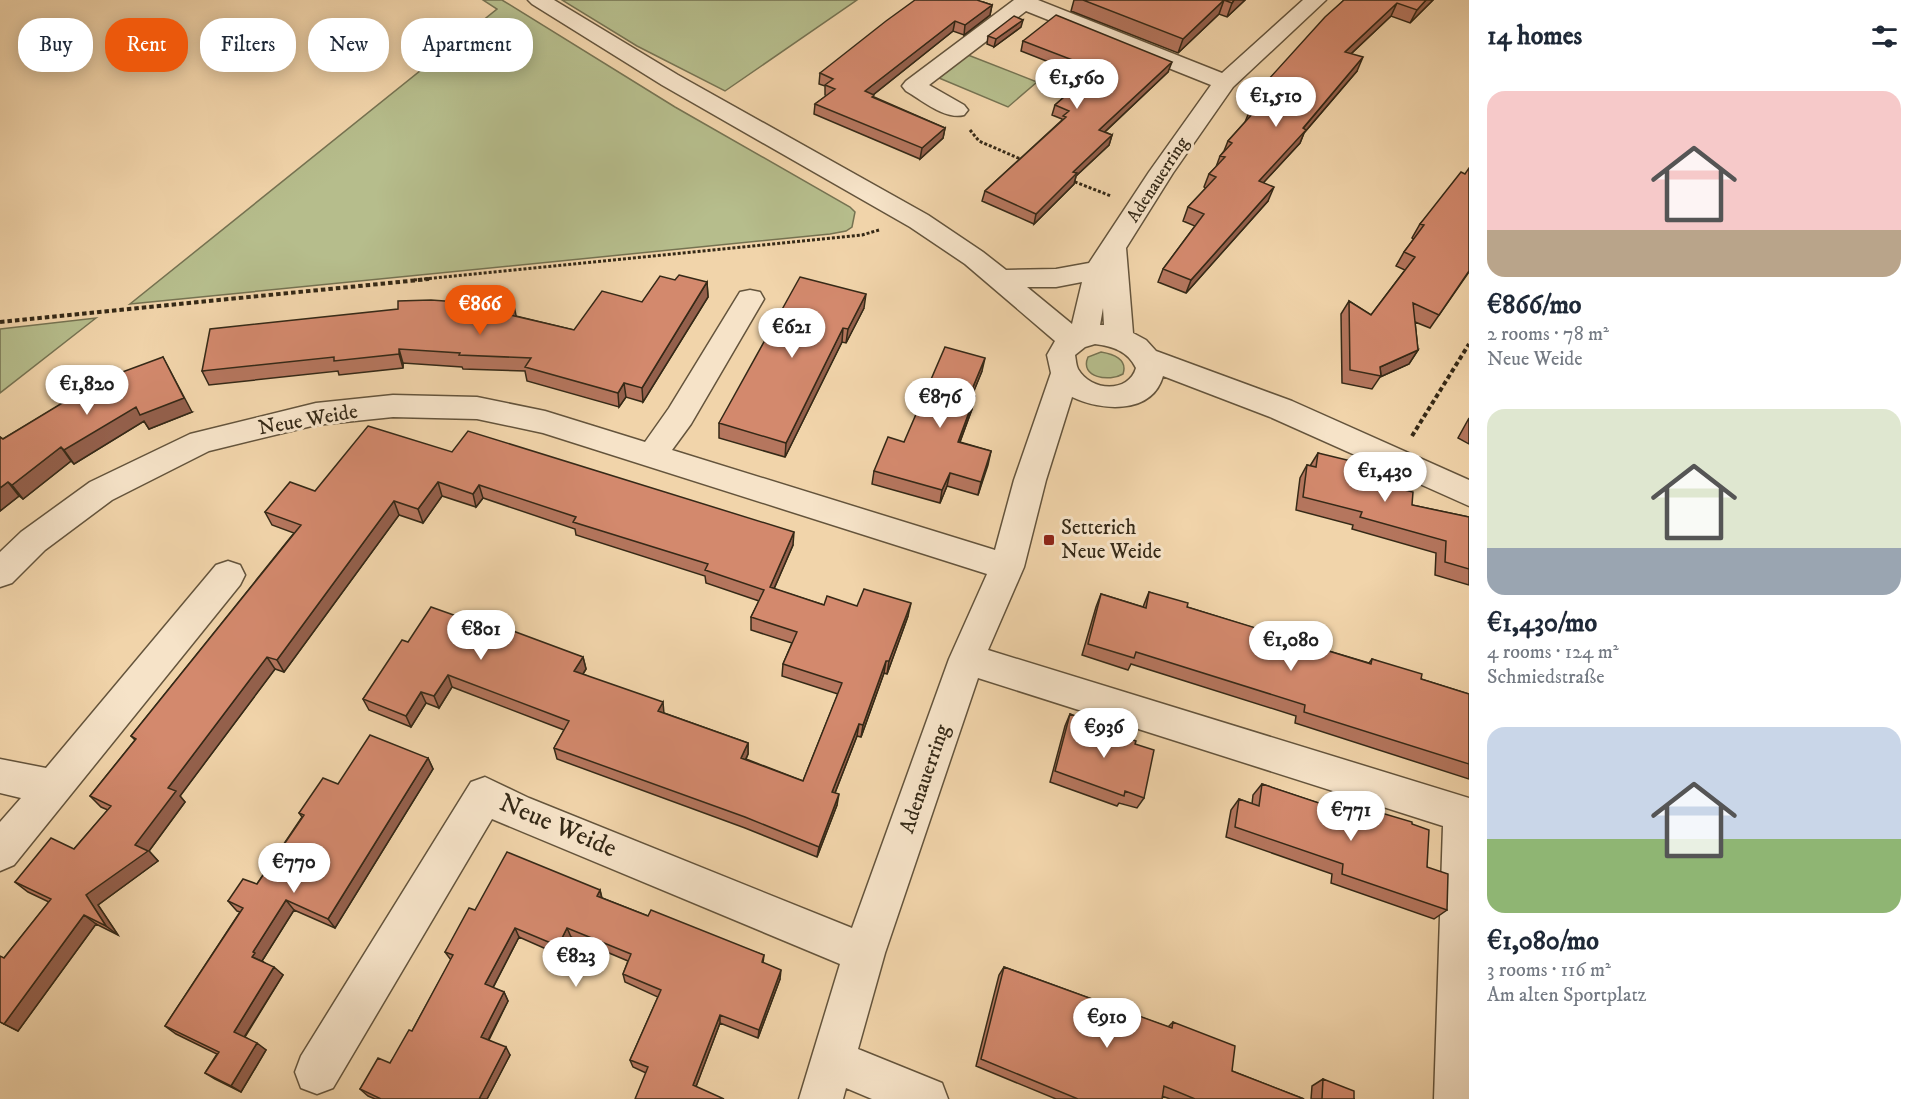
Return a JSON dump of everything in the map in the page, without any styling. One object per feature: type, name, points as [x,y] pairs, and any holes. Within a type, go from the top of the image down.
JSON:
[{"type":"street","points":[[539,0],[670,80],[919,221],[974,258],[1078,338]]},
{"type":"street","name":"Adenauerring","points":[[1078,338],[1106,260],[1161,171],[1225,82],[1315,0]]},
{"type":"street","points":[[956,110],[914,86],[1025,1],[1225,82]]},
{"type":"street","points":[[1000,279],[1056,278],[1106,260],[1119,338]]},
{"type":"street","points":[[651,457],[680,416],[750,299]]},
{"type":"street","points":[[1095,334],[1119,338],[1136,347],[1147,372],[1139,391],[1113,397],[1075,382],[1061,355],[1065,346],[1078,338],[1095,334]]},
{"type":"street","points":[[1147,372],[1281,409],[1469,494]]},
{"type":"street","name":"Adenauerring","points":[[827,1080],[864,953],[967,659],[1007,567],[1035,462],[1075,382]]},
{"type":"street","name":"Neue Weide","points":[[0,573],[33,541],[101,491],[201,442],[316,414],[393,406],[477,408],[545,422],[1007,567]]},
{"type":"street","points":[[0,852],[228,575]]},
{"type":"street","points":[[967,659],[1463,814],[1456,1099]]},
{"type":"street","points":[[0,776],[54,787]]},
{"type":"street","name":"Neue Weide","points":[[317,1072],[484,795],[515,811],[864,953]]},
{"type":"street","points":[[827,1080],[926,1099]]},
{"type":"path","points":[[956,110],[979,141],[1030,163]]},
{"type":"path","points":[[1061,176],[1139,208]]},
{"type":"path","points":[[0,322],[862,235],[919,221]]},
{"type":"path","points":[[1396,462],[1469,344]]},
{"type":"green space","points":[[483,0],[502,0],[531,18],[486,18],[497,9]]},
{"type":"green space","points":[[562,0],[857,0],[725,91],[637,46]]},
{"type":"green space","points":[[533,19],[675,107],[855,212],[852,227],[846,231],[830,234],[130,304],[419,72],[533,72]]},
{"type":"green space","points":[[968,55],[1037,82],[1008,107],[939,78]]},
{"type":"green space","points":[[96,318],[0,393],[0,329]]},
{"type":"green space","points":[[1101,352],[1115,356],[1121,361],[1123,374],[1104,378],[1088,370],[1086,364],[1088,357]]},
{"type":"building","points":[[915,0],[977,0],[992,5],[965,25],[955,21],[865,91],[874,95],[872,97],[945,128],[922,148],[815,104],[835,89],[825,85],[833,79],[820,73]]},
{"type":"building","points":[[1083,0],[1224,0],[1183,39]]},
{"type":"building","points":[[1344,0],[1426,0],[1417,10],[1397,3],[1345,52],[1363,57],[1303,128],[1306,130],[1259,181],[1274,187],[1191,280],[1163,269],[1204,214],[1188,207],[1216,177],[1209,174],[1225,157],[1220,156],[1232,143],[1228,141],[1255,111],[1250,110],[1264,94],[1258,91],[1325,17]]},
{"type":"building","points":[[1056,15],[1172,62],[1099,130],[1112,135],[1073,172],[1077,173],[1036,214],[985,191],[1066,117],[1063,116],[1069,111],[1055,105],[1096,69],[1023,41]]},
{"type":"building","points":[[1014,16],[1023,20],[996,39],[988,36]]},
{"type":"building","points":[[1469,168],[1469,271],[1439,315],[1413,303],[1418,350],[1380,367],[1381,376],[1350,370],[1349,301],[1371,315],[1415,257],[1404,252],[1424,225],[1420,224],[1461,172],[1465,174]]},
{"type":"building","points":[[679,275],[707,282],[642,388],[624,383],[618,393],[525,367],[531,358],[459,355],[460,353],[399,349],[399,354],[334,361],[334,357],[202,371],[210,329],[398,309],[398,301],[431,300],[514,306],[510,315],[574,330],[602,291],[642,302],[660,276],[675,280]]},
{"type":"building","points":[[800,277],[866,294],[848,329],[843,328],[786,443],[719,423]]},
{"type":"building","points":[[945,347],[985,358],[970,394],[975,396],[958,442],[991,451],[981,482],[950,473],[942,490],[874,471],[888,437],[904,442]]},
{"type":"building","points":[[163,357],[184,398],[140,415],[136,407],[64,450],[61,447],[12,485],[8,482],[0,488],[0,437],[3,439],[82,391],[79,388]]},
{"type":"building","points":[[368,426],[452,452],[468,431],[794,532],[770,587],[824,605],[827,596],[857,606],[864,589],[911,603],[889,661],[886,661],[863,725],[859,724],[832,792],[839,794],[819,847],[745,817],[554,748],[569,721],[448,675],[434,696],[421,692],[406,716],[363,699],[402,640],[408,642],[431,607],[510,635],[513,631],[583,657],[574,671],[663,702],[658,711],[748,743],[741,758],[803,781],[842,683],[783,664],[797,632],[751,617],[764,590],[705,570],[708,564],[573,522],[576,517],[479,485],[473,494],[438,482],[418,509],[394,501],[277,660],[267,657],[168,788],[176,791],[135,845],[148,851],[86,895],[106,926],[84,915],[4,1024],[0,1022],[0,956],[4,958],[51,899],[15,882],[51,838],[74,849],[111,806],[90,796],[136,739],[131,736],[301,525],[265,512],[290,482],[315,491]]},
{"type":"building","points":[[1318,453],[1404,475],[1404,490],[1413,492],[1412,505],[1469,517],[1469,569],[1445,562],[1446,541],[1360,517],[1362,512],[1303,497],[1307,465],[1316,467]]},
{"type":"building","points":[[1149,592],[1188,603],[1187,607],[1272,633],[1272,629],[1312,641],[1312,646],[1371,664],[1372,659],[1422,674],[1421,679],[1469,694],[1469,764],[1304,712],[1305,705],[1136,652],[1134,658],[1088,644],[1101,594],[1146,608]]},
{"type":"building","points":[[1070,714],[1103,726],[1102,730],[1136,741],[1135,744],[1154,750],[1144,798],[1125,791],[1124,796],[1055,771]]},
{"type":"building","points":[[370,735],[428,758],[328,919],[286,900],[253,952],[255,953],[252,957],[274,967],[234,1032],[257,1043],[231,1086],[205,1073],[219,1052],[165,1026],[243,908],[228,901],[243,879],[257,884],[304,815],[299,813],[323,778],[338,784]]},
{"type":"building","points":[[1262,784],[1367,819],[1368,809],[1412,822],[1412,824],[1429,830],[1427,867],[1448,874],[1447,910],[1342,874],[1343,864],[1235,827],[1239,799],[1259,806]]},
{"type":"building","points":[[507,852],[600,890],[597,896],[648,916],[651,910],[764,955],[762,962],[781,970],[759,1030],[720,1015],[693,1085],[724,1099],[635,1099],[648,1067],[630,1060],[661,990],[623,974],[631,954],[567,928],[558,946],[515,928],[485,984],[504,992],[481,1037],[506,1047],[479,1099],[381,1099],[360,1089],[378,1058],[390,1063],[409,1030],[412,1031],[453,955],[445,952],[469,908],[475,910]]},
{"type":"building","points":[[1004,967],[1172,1028],[1173,1022],[1235,1046],[1232,1071],[1304,1099],[1195,1099],[1164,1086],[1162,1099],[1078,1099],[981,1059]]},
{"type":"building","points":[[1323,1079],[1354,1091],[1354,1099],[1322,1099]]},
{"type":"place","name":"Setterich Neue Weide","points":[[1049,540]]}]
